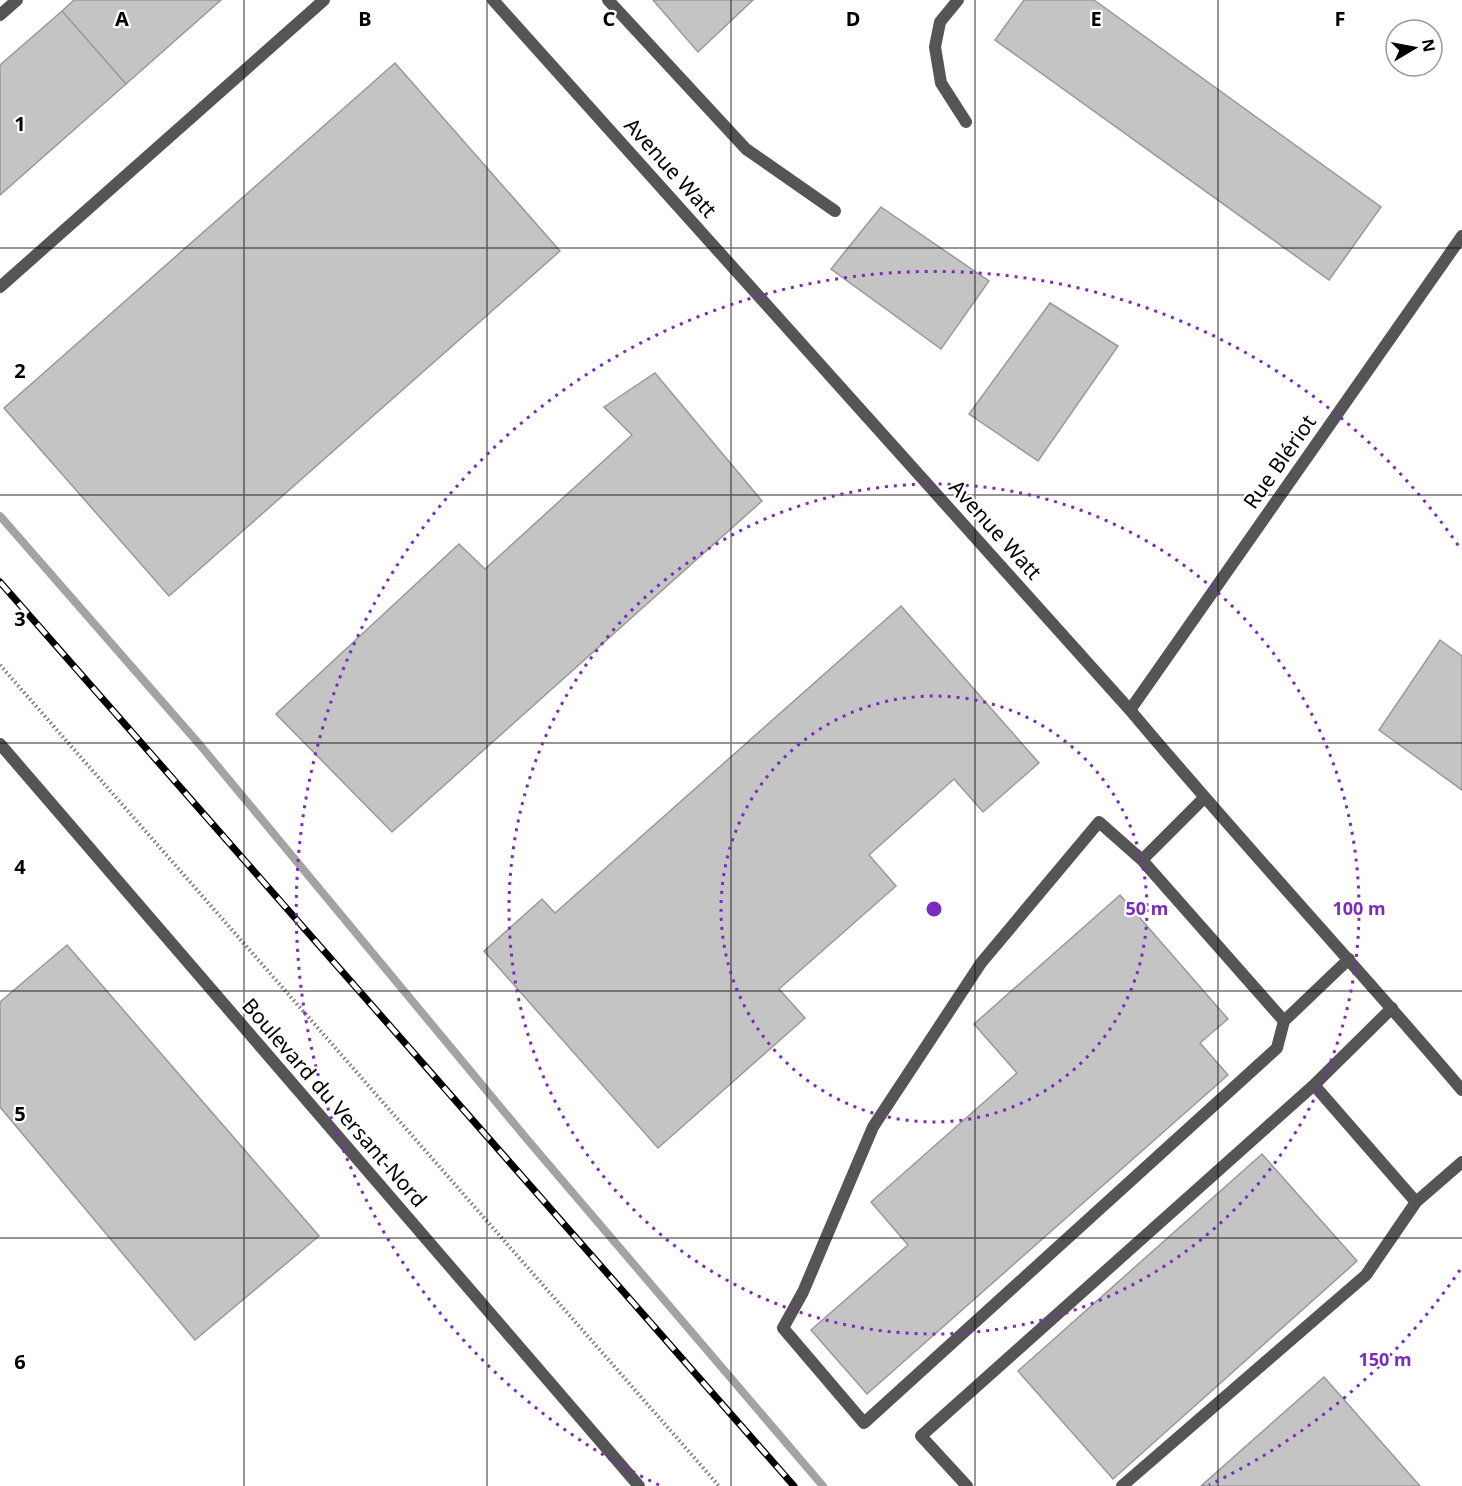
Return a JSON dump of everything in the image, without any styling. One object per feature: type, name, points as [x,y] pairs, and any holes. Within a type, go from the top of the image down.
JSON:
[{"type":"street","points":[[0,15],[17,0]]},
{"type":"street","points":[[0,287],[324,0]]},
{"type":"street","name":"Avenue Watt","points":[[494,0],[1130,710],[1204,798],[1349,959],[1462,1090]]},
{"type":"street","points":[[608,0],[746,149],[835,211]]},
{"type":"street","points":[[958,0],[940,22],[935,47],[941,82],[966,122]]},
{"type":"street","name":"Rue Blériot","points":[[1130,710],[1462,236]]},
{"type":"street","name":"Boulevard du Versant-Nord","points":[[0,744],[639,1486]]},
{"type":"street","points":[[1142,860],[1204,798]]},
{"type":"street","points":[[1284,1021],[1142,860],[1098,822],[981,963],[873,1127],[804,1292],[783,1328],[864,1423],[1277,1048],[1284,1021],[1349,959]]},
{"type":"street","points":[[967,1486],[921,1436],[1314,1085],[1392,1008]]},
{"type":"street","points":[[1314,1085],[1416,1202]]},
{"type":"street","points":[[1122,1486],[1366,1275],[1416,1202],[1462,1162]]},
{"type":"path","points":[[0,664],[718,1486]]},
{"type":"building","points":[[74,0],[221,0],[126,84],[62,11]]},
{"type":"building","points":[[653,0],[753,0],[698,52]]},
{"type":"building","points":[[1024,0],[1094,0],[1381,207],[1329,280],[995,40]]},
{"type":"building","points":[[62,11],[126,84],[0,195],[0,65]]},
{"type":"building","points":[[395,63],[560,251],[169,596],[4,408]]},
{"type":"building","points":[[881,207],[989,281],[941,349],[831,269]]},
{"type":"building","points":[[1050,303],[1118,346],[1038,461],[969,414]]},
{"type":"building","points":[[655,373],[762,501],[392,832],[276,714],[459,544],[485,569],[632,435],[604,407]]},
{"type":"building","points":[[901,606],[1039,763],[983,812],[954,779],[869,855],[896,886],[779,989],[805,1018],[658,1148],[484,951],[542,899],[555,913]]},
{"type":"building","points":[[1440,640],[1462,656],[1462,790],[1379,730]]},
{"type":"building","points":[[1120,895],[1228,1019],[1200,1043],[1228,1075],[867,1394],[811,1330],[908,1245],[871,1202],[1017,1073],[974,1024]]},
{"type":"building","points":[[67,945],[319,1236],[195,1340],[0,1107],[0,1002]]},
{"type":"building","points":[[1262,1154],[1357,1261],[1113,1479],[1018,1371]]},
{"type":"building","points":[[1324,1377],[1420,1486],[1201,1486]]},
{"type":"waterway","points":[[0,516],[200,745],[526,1138],[823,1486]]},
{"type":"railway","points":[[0,582],[794,1486]]}]
